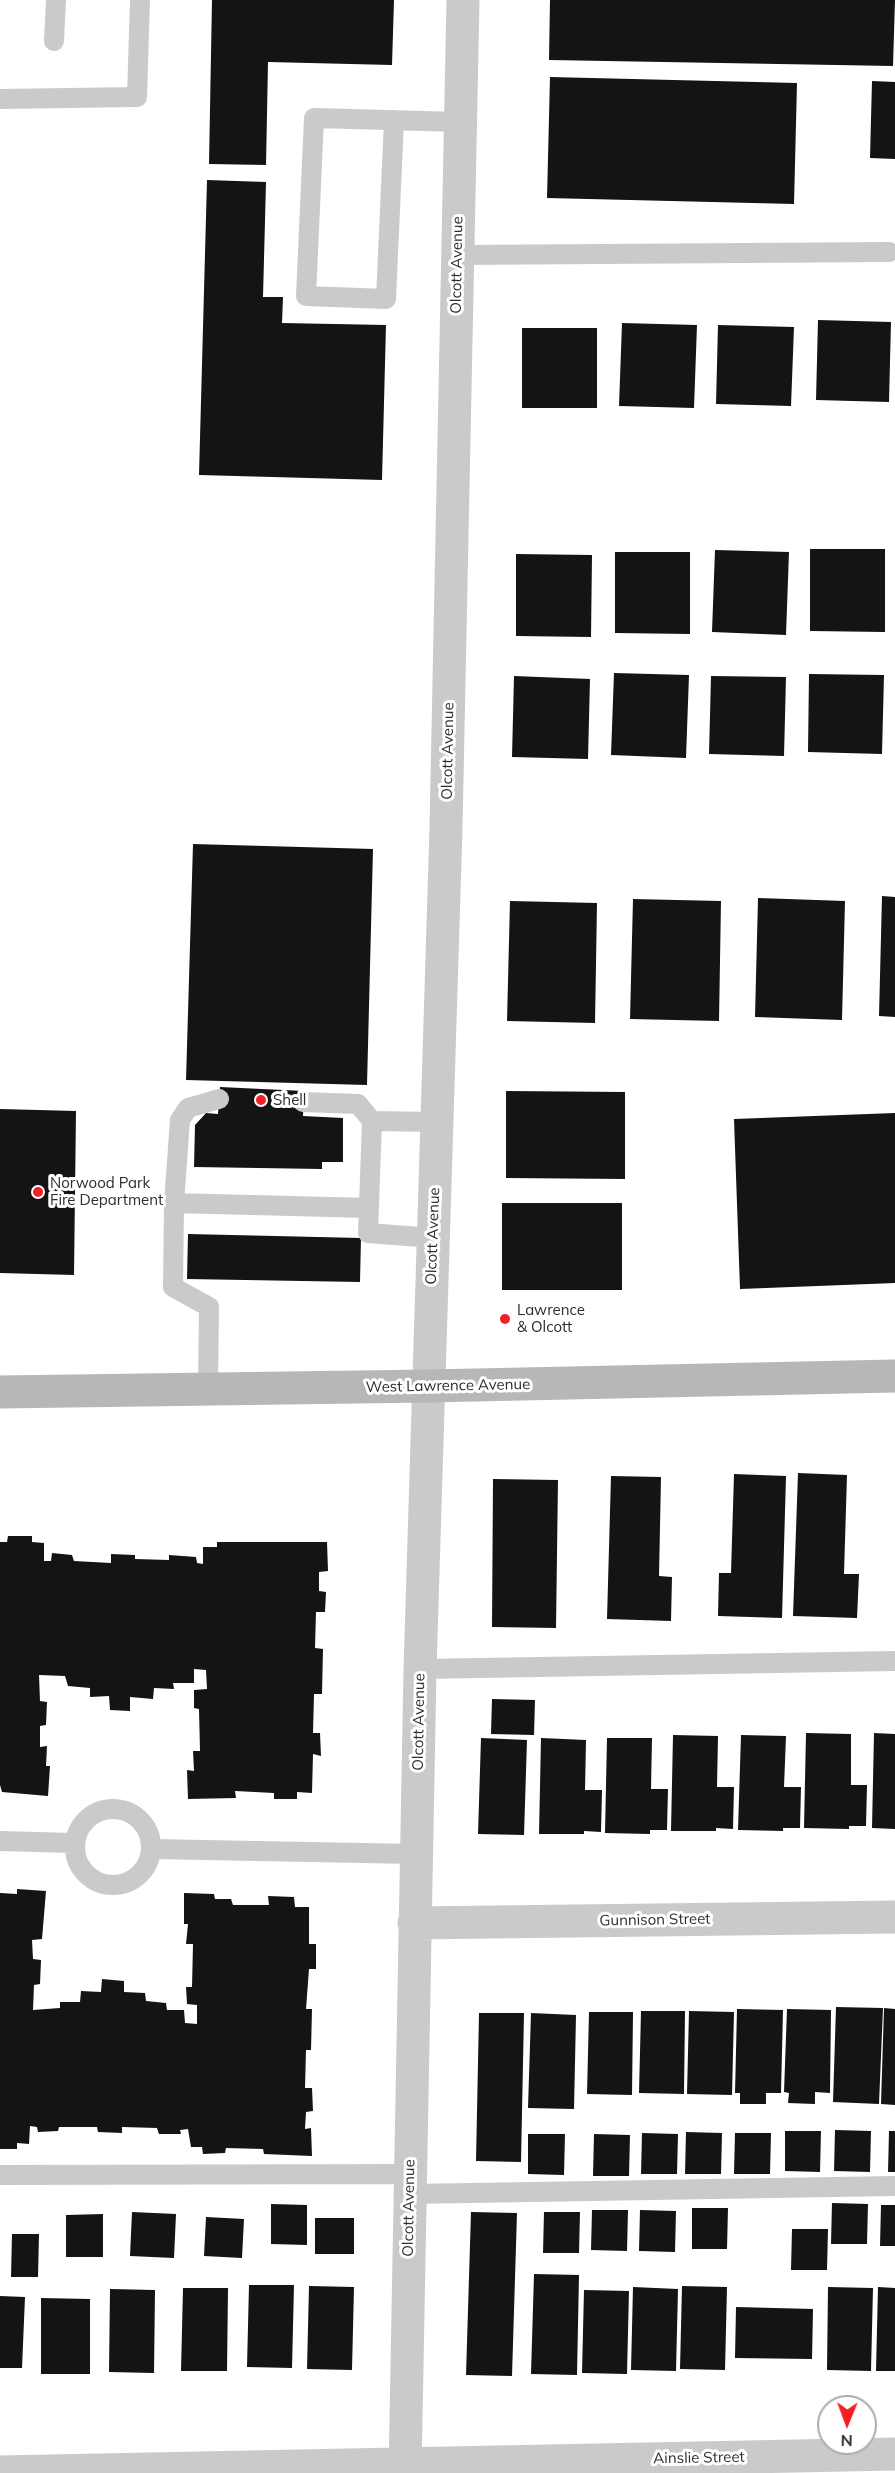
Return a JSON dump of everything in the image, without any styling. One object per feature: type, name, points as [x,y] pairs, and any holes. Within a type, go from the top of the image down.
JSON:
[{"type":"main road","name":"West Lawrence Avenue","points":[[0,1392],[895,1376]]},
{"type":"street","name":"Olcott Avenue","points":[[405,2468],[414,1923],[446,828],[463,0]]},
{"type":"street","name":"Gunnison Street","points":[[414,1923],[895,1917]]},
{"type":"street","name":"Ainslie Street","points":[[0,2472],[405,2468],[895,2454]]},
{"type":"lane","points":[[54,40],[56,0]]},
{"type":"lane","points":[[0,99],[137,97],[140,0]]},
{"type":"lane","points":[[394,120],[386,298],[306,296],[314,118],[394,120],[460,122]]},
{"type":"lane","points":[[457,255],[889,252]]},
{"type":"lane","points":[[208,1389],[209,1307],[173,1287],[174,1203],[180,1120],[188,1108],[219,1099]]},
{"type":"lane","points":[[303,1102],[358,1104],[372,1121],[368,1233],[433,1238]]},
{"type":"lane","points":[[372,1121],[437,1122]]},
{"type":"lane","points":[[174,1203],[369,1208]]},
{"type":"lane","points":[[420,1669],[895,1661]]},
{"type":"lane","points":[[109,1809],[123,1810],[134,1815],[144,1824],[150,1836],[151,1849],[143,1871],[122,1885],[110,1886],[88,1876],[80,1867],[75,1855],[74,1843],[86,1820],[96,1812],[109,1809]]},
{"type":"lane","points":[[0,1841],[74,1843]]},
{"type":"lane","points":[[151,1849],[416,1854]]},
{"type":"lane","points":[[0,2175],[410,2184],[895,2186]]},
{"type":"building","points":[[212,0],[394,0],[392,65],[268,62],[266,165],[209,164]]},
{"type":"building","points":[[550,0],[895,0],[893,66],[549,60]]},
{"type":"building","points":[[550,77],[797,83],[794,204],[547,198]]},
{"type":"building","points":[[872,81],[895,82],[895,159],[870,158]]},
{"type":"building","points":[[207,180],[266,182],[263,297],[283,297],[282,323],[386,325],[382,480],[199,475]]},
{"type":"building","points":[[818,320],[891,322],[889,402],[816,400]]},
{"type":"building","points":[[622,323],[697,325],[694,408],[619,406]]},
{"type":"building","points":[[718,325],[794,327],[791,406],[716,404]]},
{"type":"building","points":[[522,328],[597,328],[597,408],[522,408]]},
{"type":"building","points":[[810,549],[885,549],[885,632],[810,631]]},
{"type":"building","points":[[715,550],[789,552],[786,635],[712,632]]},
{"type":"building","points":[[615,552],[690,552],[690,634],[615,633]]},
{"type":"building","points":[[516,554],[592,555],[591,637],[516,636]]},
{"type":"building","points":[[614,673],[689,675],[686,758],[611,755]]},
{"type":"building","points":[[809,674],[884,675],[882,754],[808,752]]},
{"type":"building","points":[[514,676],[590,679],[588,759],[512,757]]},
{"type":"building","points":[[711,676],[786,677],[784,756],[709,754]]},
{"type":"building","points":[[193,844],[373,849],[367,1085],[186,1080]]},
{"type":"building","points":[[882,896],[895,897],[895,1017],[879,1016]]},
{"type":"building","points":[[758,898],[845,901],[842,1020],[755,1017]]},
{"type":"building","points":[[633,899],[721,901],[719,1021],[630,1019]]},
{"type":"building","points":[[510,901],[597,903],[595,1023],[507,1021]]},
{"type":"building","name":"Shell","points":[[220,1087],[304,1091],[303,1116],[343,1118],[343,1162],[322,1162],[322,1169],[194,1167],[195,1125],[206,1113],[218,1114]]},
{"type":"building","points":[[506,1091],[625,1092],[625,1179],[506,1178]]},
{"type":"building","name":"Norwood Park Fire Department","points":[[0,1109],[76,1111],[74,1275],[0,1273]]},
{"type":"building","points":[[895,1113],[895,1283],[740,1289],[734,1119]]},
{"type":"building","points":[[502,1203],[622,1203],[622,1290],[502,1290]]},
{"type":"building","points":[[188,1234],[361,1238],[360,1282],[187,1279]]},
{"type":"building","points":[[798,1473],[847,1475],[844,1574],[859,1574],[857,1618],[793,1616]]},
{"type":"building","points":[[734,1474],[786,1476],[782,1618],[718,1616],[719,1573],[731,1573]]},
{"type":"building","points":[[611,1476],[661,1477],[659,1576],[672,1577],[671,1621],[607,1619]]},
{"type":"building","points":[[493,1479],[558,1480],[556,1628],[492,1627]]},
{"type":"building","points":[[8,1536],[32,1536],[32,1542],[44,1543],[44,1561],[51,1561],[52,1553],[72,1555],[74,1561],[111,1563],[111,1554],[135,1555],[135,1559],[169,1560],[169,1555],[196,1557],[197,1563],[203,1564],[203,1547],[217,1547],[217,1542],[327,1542],[328,1571],[319,1572],[319,1591],[326,1592],[325,1612],[316,1612],[315,1648],[323,1649],[322,1694],[314,1694],[313,1733],[320,1733],[321,1756],[313,1754],[312,1793],[297,1792],[297,1799],[274,1799],[274,1793],[235,1791],[236,1798],[188,1799],[187,1770],[194,1771],[193,1751],[200,1751],[199,1709],[194,1708],[194,1690],[207,1689],[206,1670],[194,1669],[194,1683],[173,1683],[174,1689],[154,1688],[153,1699],[130,1697],[130,1711],[110,1710],[109,1696],[90,1697],[90,1688],[68,1686],[65,1676],[39,1675],[40,1701],[47,1702],[46,1725],[40,1726],[40,1747],[47,1746],[46,1766],[50,1766],[48,1796],[2,1792],[0,1785],[0,1542],[7,1542]]},
{"type":"building","points":[[492,1699],[535,1700],[534,1735],[491,1734]]},
{"type":"building","points":[[806,1733],[851,1734],[851,1785],[867,1785],[866,1826],[849,1826],[849,1829],[804,1828]]},
{"type":"building","points":[[874,1733],[895,1734],[895,1829],[872,1828]]},
{"type":"building","points":[[673,1735],[718,1736],[717,1787],[734,1787],[733,1829],[671,1831]]},
{"type":"building","points":[[741,1735],[786,1736],[784,1787],[801,1787],[800,1828],[783,1828],[783,1831],[738,1830]]},
{"type":"building","points":[[481,1738],[527,1740],[524,1835],[478,1834]]},
{"type":"building","points":[[541,1738],[586,1740],[585,1790],[602,1790],[601,1832],[539,1834]]},
{"type":"building","points":[[607,1738],[652,1738],[651,1789],[668,1789],[667,1830],[650,1830],[650,1834],[605,1833]]},
{"type":"building","points":[[17,1889],[46,1891],[42,1939],[32,1940],[33,1959],[41,1960],[40,1984],[34,1985],[33,2010],[60,2008],[60,2002],[80,2002],[81,1991],[101,1992],[102,1979],[124,1981],[124,1992],[145,1993],[146,2001],[166,2003],[167,2010],[184,2010],[185,2023],[197,2024],[197,2005],[187,2004],[186,1987],[192,1987],[193,1944],[186,1944],[188,1924],[184,1924],[184,1893],[214,1894],[215,1899],[231,1899],[233,1905],[269,1905],[268,1896],[294,1897],[295,1907],[309,1907],[309,1944],[316,1944],[316,1969],[309,1969],[306,2009],[312,2009],[311,2050],[306,2050],[305,2088],[312,2088],[313,2111],[306,2112],[305,2129],[311,2128],[312,2156],[264,2154],[263,2149],[226,2148],[225,2153],[203,2154],[202,2147],[191,2147],[188,2129],[180,2130],[181,2134],[159,2134],[157,2128],[122,2127],[122,2133],[98,2132],[97,2127],[59,2127],[58,2131],[38,2132],[37,2127],[30,2126],[29,2144],[17,2143],[17,2149],[0,2149],[0,1893],[17,1894]]},
{"type":"building","points":[[836,2007],[883,2008],[879,2104],[833,2102]]},
{"type":"building","points":[[884,2008],[895,2009],[895,2105],[881,2104]]},
{"type":"building","points":[[737,2009],[783,2010],[781,2093],[766,2093],[766,2104],[740,2104],[740,2093],[735,2093]]},
{"type":"building","points":[[787,2009],[831,2010],[830,2093],[815,2092],[815,2104],[788,2103],[789,2093],[784,2092]]},
{"type":"building","points":[[641,2011],[685,2011],[684,2094],[639,2093]]},
{"type":"building","points":[[689,2011],[734,2012],[732,2095],[687,2094]]},
{"type":"building","points":[[589,2012],[633,2012],[632,2095],[587,2094]]},
{"type":"building","points":[[479,2013],[524,2013],[521,2162],[476,2161]]},
{"type":"building","points":[[531,2013],[576,2015],[574,2109],[528,2108]]},
{"type":"building","points":[[835,2130],[871,2131],[870,2172],[834,2171]]},
{"type":"building","points":[[785,2131],[821,2131],[820,2172],[785,2171]]},
{"type":"building","points":[[889,2131],[895,2131],[895,2172],[888,2172]]},
{"type":"building","points":[[686,2132],[722,2133],[721,2174],[685,2174]]},
{"type":"building","points":[[642,2133],[678,2134],[677,2174],[641,2174]]},
{"type":"building","points":[[735,2133],[771,2133],[770,2174],[734,2174]]},
{"type":"building","points":[[528,2134],[565,2134],[564,2175],[528,2174]]},
{"type":"building","points":[[594,2134],[630,2135],[629,2176],[593,2176]]},
{"type":"building","points":[[832,2203],[868,2204],[867,2244],[831,2244]]},
{"type":"building","points":[[271,2204],[307,2205],[307,2245],[271,2244]]},
{"type":"building","points":[[881,2205],[895,2205],[895,2246],[880,2246]]},
{"type":"building","points":[[692,2208],[728,2208],[727,2249],[692,2249]]},
{"type":"building","points":[[592,2210],[628,2210],[627,2251],[591,2250]]},
{"type":"building","points":[[640,2210],[676,2211],[675,2252],[639,2251]]},
{"type":"building","points":[[132,2212],[176,2214],[174,2258],[130,2256]]},
{"type":"building","points":[[471,2212],[517,2213],[512,2376],[466,2375]]},
{"type":"building","points":[[544,2212],[580,2212],[579,2253],[543,2253]]},
{"type":"building","points":[[103,2214],[103,2257],[66,2257],[66,2215]]},
{"type":"building","points":[[206,2217],[244,2219],[242,2258],[204,2256]]},
{"type":"building","points":[[315,2218],[354,2218],[354,2254],[315,2254]]},
{"type":"building","points":[[792,2229],[828,2229],[827,2270],[791,2270]]},
{"type":"building","points":[[12,2234],[39,2234],[38,2277],[11,2277]]},
{"type":"building","points":[[534,2274],[579,2275],[577,2375],[531,2374]]},
{"type":"building","points":[[249,2285],[294,2285],[292,2368],[247,2367]]},
{"type":"building","points":[[309,2286],[354,2287],[352,2370],[307,2369]]},
{"type":"building","points":[[682,2286],[727,2287],[725,2370],[680,2369]]},
{"type":"building","points":[[633,2287],[678,2289],[676,2371],[631,2370]]},
{"type":"building","points":[[828,2287],[873,2288],[871,2371],[827,2370]]},
{"type":"building","points":[[878,2287],[895,2288],[895,2371],[876,2371]]},
{"type":"building","points":[[183,2288],[228,2288],[227,2371],[181,2371]]},
{"type":"building","points":[[110,2289],[155,2290],[154,2373],[109,2372]]},
{"type":"building","points":[[584,2290],[629,2291],[627,2374],[582,2373]]},
{"type":"building","points":[[0,2296],[25,2297],[22,2368],[0,2368]]},
{"type":"building","points":[[41,2298],[90,2299],[90,2374],[41,2374]]},
{"type":"building","points":[[736,2307],[813,2309],[812,2359],[735,2358]]},
{"type":"place","name":"Shell","points":[[261,1100]]},
{"type":"place","name":"Norwood Park Fire Department","points":[[38,1192]]},
{"type":"place","name":"Lawrence & Olcott","points":[[505,1319]]}]
